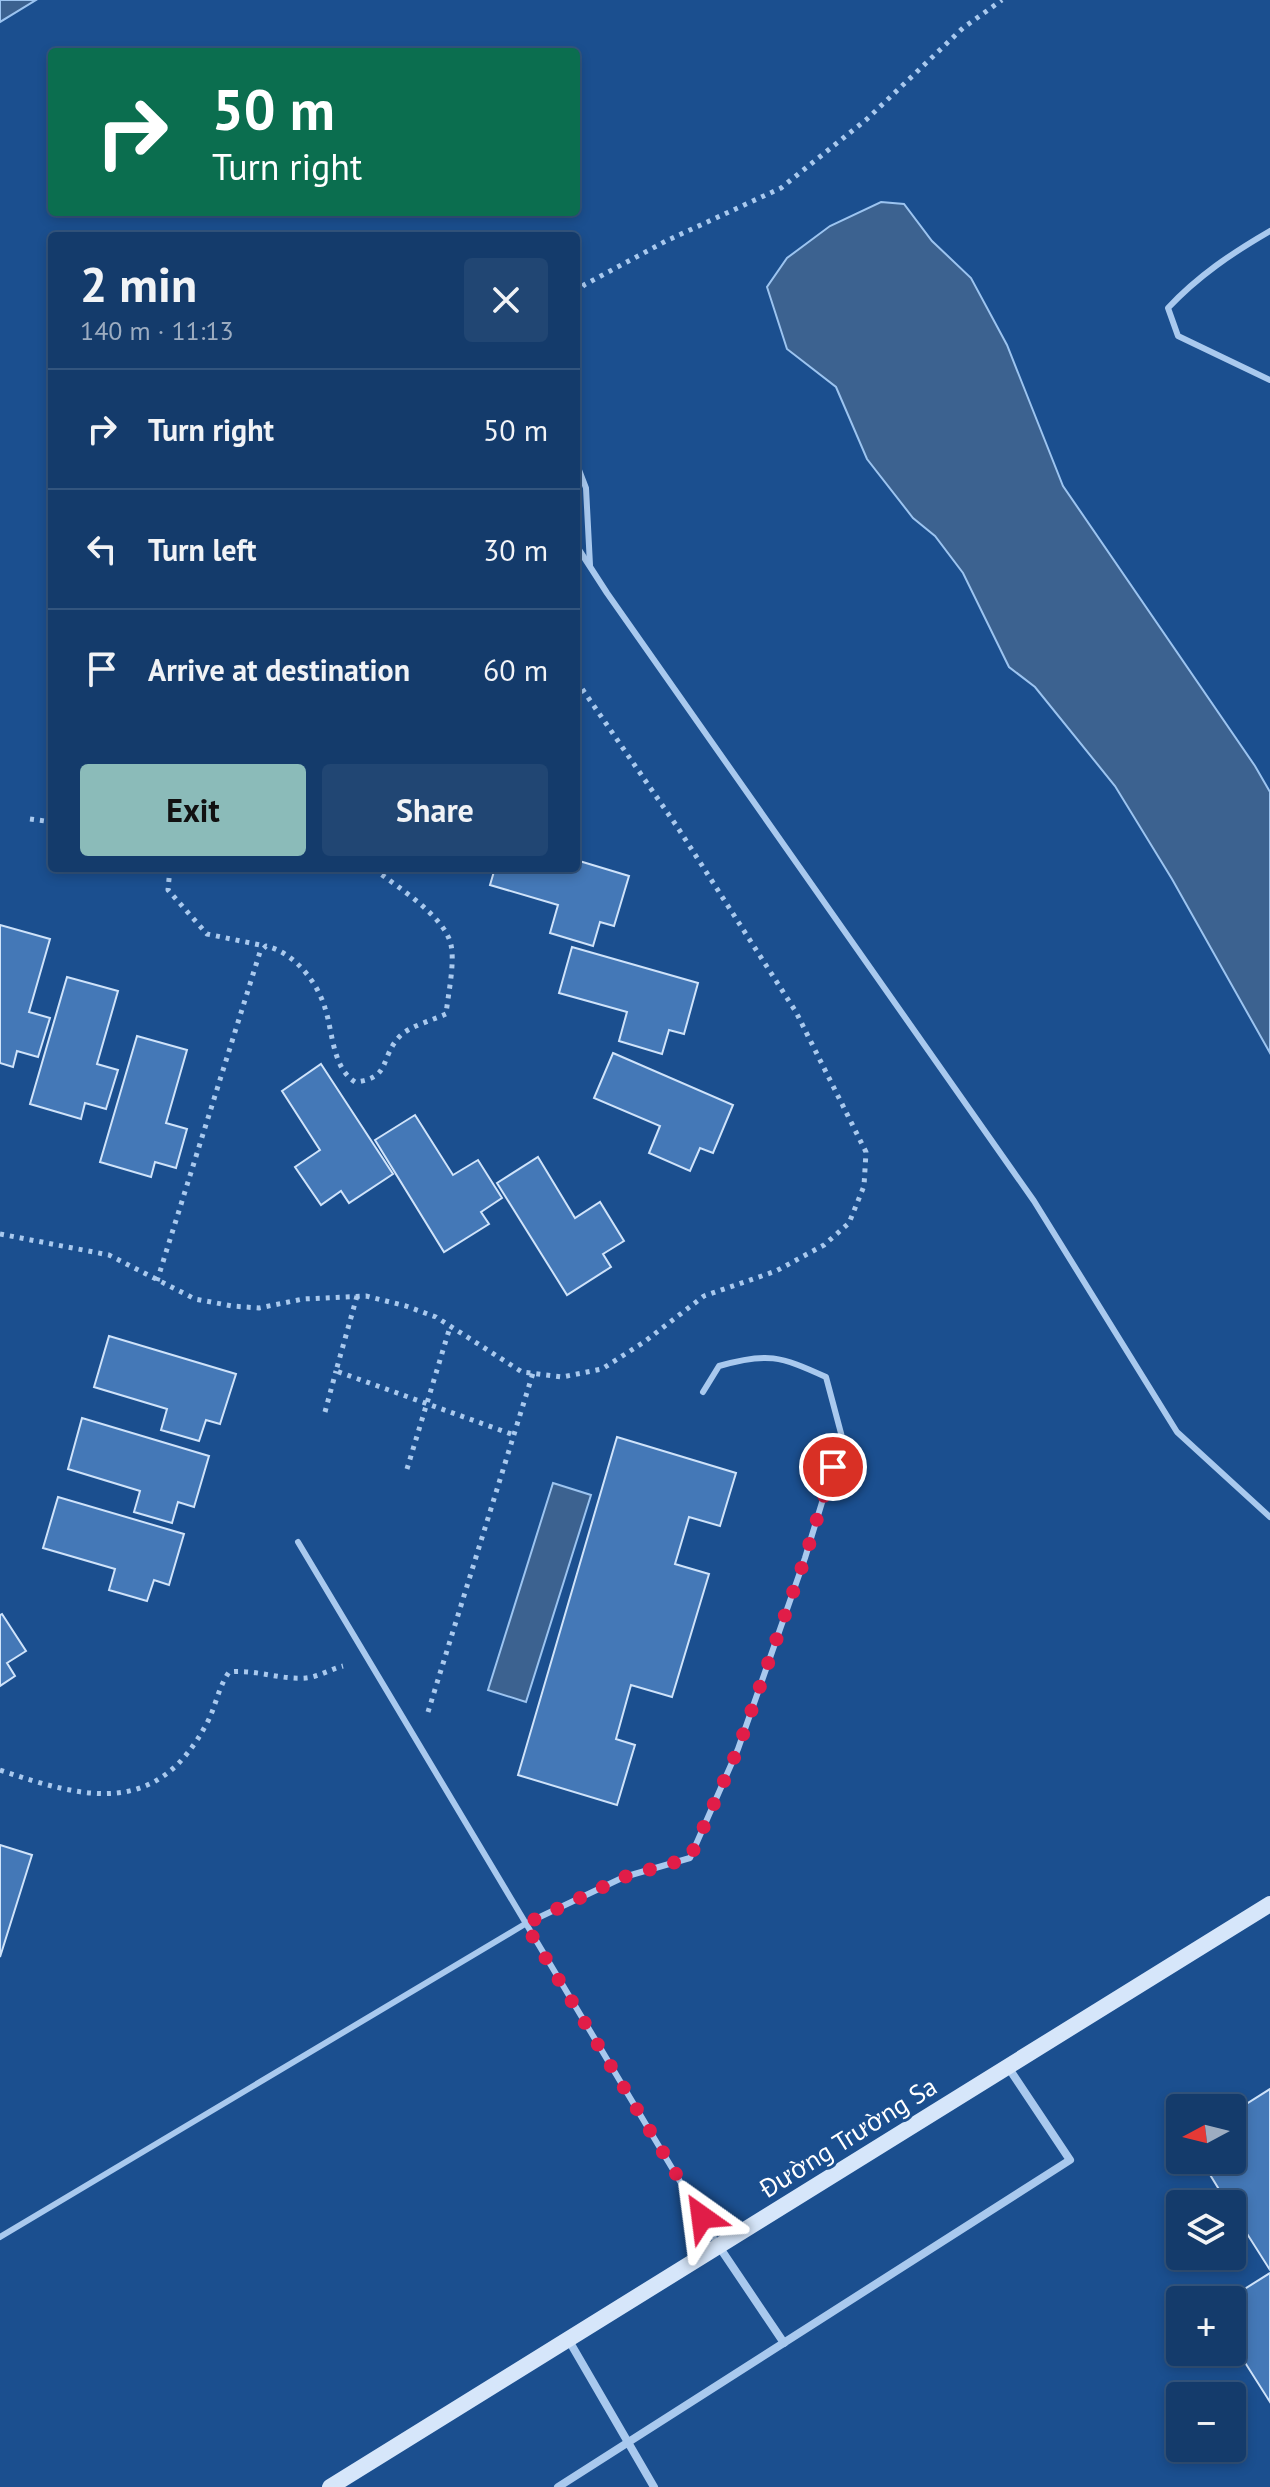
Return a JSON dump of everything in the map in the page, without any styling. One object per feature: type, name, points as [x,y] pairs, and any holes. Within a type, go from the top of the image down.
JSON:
[{"type":"main road","name":"Đường Trường Sa","points":[[330,2487],[1270,1904]]},
{"type":"street","points":[[558,2487],[1070,2160],[1007,2067]]},
{"type":"street","points":[[718,2245],[784,2343]]},
{"type":"street","points":[[568,2339],[654,2487]]},
{"type":"lane","points":[[1270,231],[1230,254],[1190,285],[1168,308],[1178,336],[1270,380]]},
{"type":"lane","points":[[580,472],[586,488],[590,567]]},
{"type":"lane","points":[[580,551],[1034,1201],[1177,1432],[1270,1517]]},
{"type":"lane","points":[[0,2237],[525,1924],[624,1877],[690,1858],[738,1749],[805,1558],[842,1437],[826,1377],[788,1359],[754,1356],[719,1366],[703,1392]]},
{"type":"lane","points":[[298,1542],[718,2245]]},
{"type":"path","points":[[580,290],[666,241],[781,188],[867,119],[963,28],[1002,0]]},
{"type":"path","points":[[0,1234],[109,1255],[195,1299],[232,1306],[259,1308],[303,1299],[357,1296],[406,1306],[436,1317],[522,1372],[562,1377],[602,1369],[644,1342],[704,1296],[776,1271],[824,1245],[849,1223],[864,1186],[866,1152],[796,1012],[678,828],[580,686]]},
{"type":"path","points":[[30,819],[48,821]]},
{"type":"path","points":[[170,872],[168,890],[207,934],[281,950],[306,973],[324,1004],[344,1075],[355,1082],[372,1080],[380,1073],[401,1035],[446,1014],[452,948],[446,929],[378,872]]},
{"type":"path","points":[[157,1281],[260,952],[266,946]]},
{"type":"path","points":[[325,1412],[357,1296]]},
{"type":"path","points":[[407,1469],[450,1327]]},
{"type":"path","points":[[336,1371],[514,1435]]},
{"type":"path","points":[[419,1744],[533,1373]]},
{"type":"path","points":[[0,1770],[54,1788],[82,1793],[116,1795],[142,1788],[181,1763],[208,1721],[220,1686],[229,1672],[245,1670],[310,1678],[351,1663],[371,1665]]},
{"type":"water","points":[[0,0],[36,0],[0,22]]},
{"type":"water","points":[[881,202],[904,204],[932,241],[971,278],[1007,345],[1063,486],[1270,792],[1270,1053],[1172,879],[1115,786],[1035,687],[1009,667],[963,573],[935,536],[913,518],[867,459],[836,387],[787,349],[767,287],[787,258],[830,226]]},
{"type":"water","points":[[553,1483],[591,1495],[526,1702],[488,1690]]},
{"type":"building","points":[[580,861],[629,876],[614,926],[600,922],[593,946],[550,933],[558,905],[490,885],[494,872],[580,872]]},
{"type":"building","points":[[0,925],[50,939],[29,1012],[50,1018],[38,1057],[17,1051],[13,1067],[0,1063]]},
{"type":"building","points":[[572,947],[698,983],[684,1034],[669,1030],[662,1054],[619,1041],[627,1012],[559,993]]},
{"type":"building","points":[[67,977],[118,991],[97,1064],[118,1070],[106,1109],[85,1103],[81,1119],[30,1104]]},
{"type":"building","points":[[137,1036],[187,1050],[166,1123],[187,1129],[176,1168],[155,1162],[151,1177],[100,1162]]},
{"type":"building","points":[[613,1053],[733,1105],[713,1153],[700,1148],[690,1171],[649,1153],[660,1126],[594,1098]]},
{"type":"building","points":[[321,1064],[393,1174],[349,1203],[341,1191],[321,1205],[295,1167],[320,1150],[282,1091]]},
{"type":"building","points":[[415,1115],[453,1175],[478,1160],[502,1198],[481,1212],[489,1224],[444,1252],[375,1140]]},
{"type":"building","points":[[538,1157],[575,1218],[600,1202],[624,1241],[603,1254],[611,1267],[567,1295],[497,1183]]},
{"type":"building","points":[[109,1336],[236,1374],[220,1424],[206,1420],[199,1441],[161,1430],[167,1409],[94,1387]]},
{"type":"building","points":[[82,1418],[209,1456],[194,1507],[178,1502],[172,1523],[134,1512],[140,1491],[68,1469]]},
{"type":"building","points":[[617,1437],[736,1473],[720,1526],[689,1517],[675,1564],[709,1574],[672,1697],[631,1685],[616,1739],[635,1745],[617,1805],[518,1775]]},
{"type":"building","points":[[58,1497],[184,1534],[169,1585],[154,1580],[147,1601],[109,1590],[115,1569],[43,1548]]},
{"type":"building","points":[[0,1615],[26,1651],[7,1663],[15,1676],[0,1686]]},
{"type":"building","points":[[0,1845],[32,1855],[0,1957]]},
{"type":"building","points":[[1270,2089],[1270,2270],[1246,2232],[1246,2190],[1219,2190],[1210,2174],[1246,2174],[1246,2104]]},
{"type":"building","points":[[1270,2273],[1270,2402],[1246,2364],[1246,2288]]},
{"type":"route","points":[[702,2217],[525,1924],[624,1877],[690,1858],[738,1749],[805,1558],[833,1467]]}]
